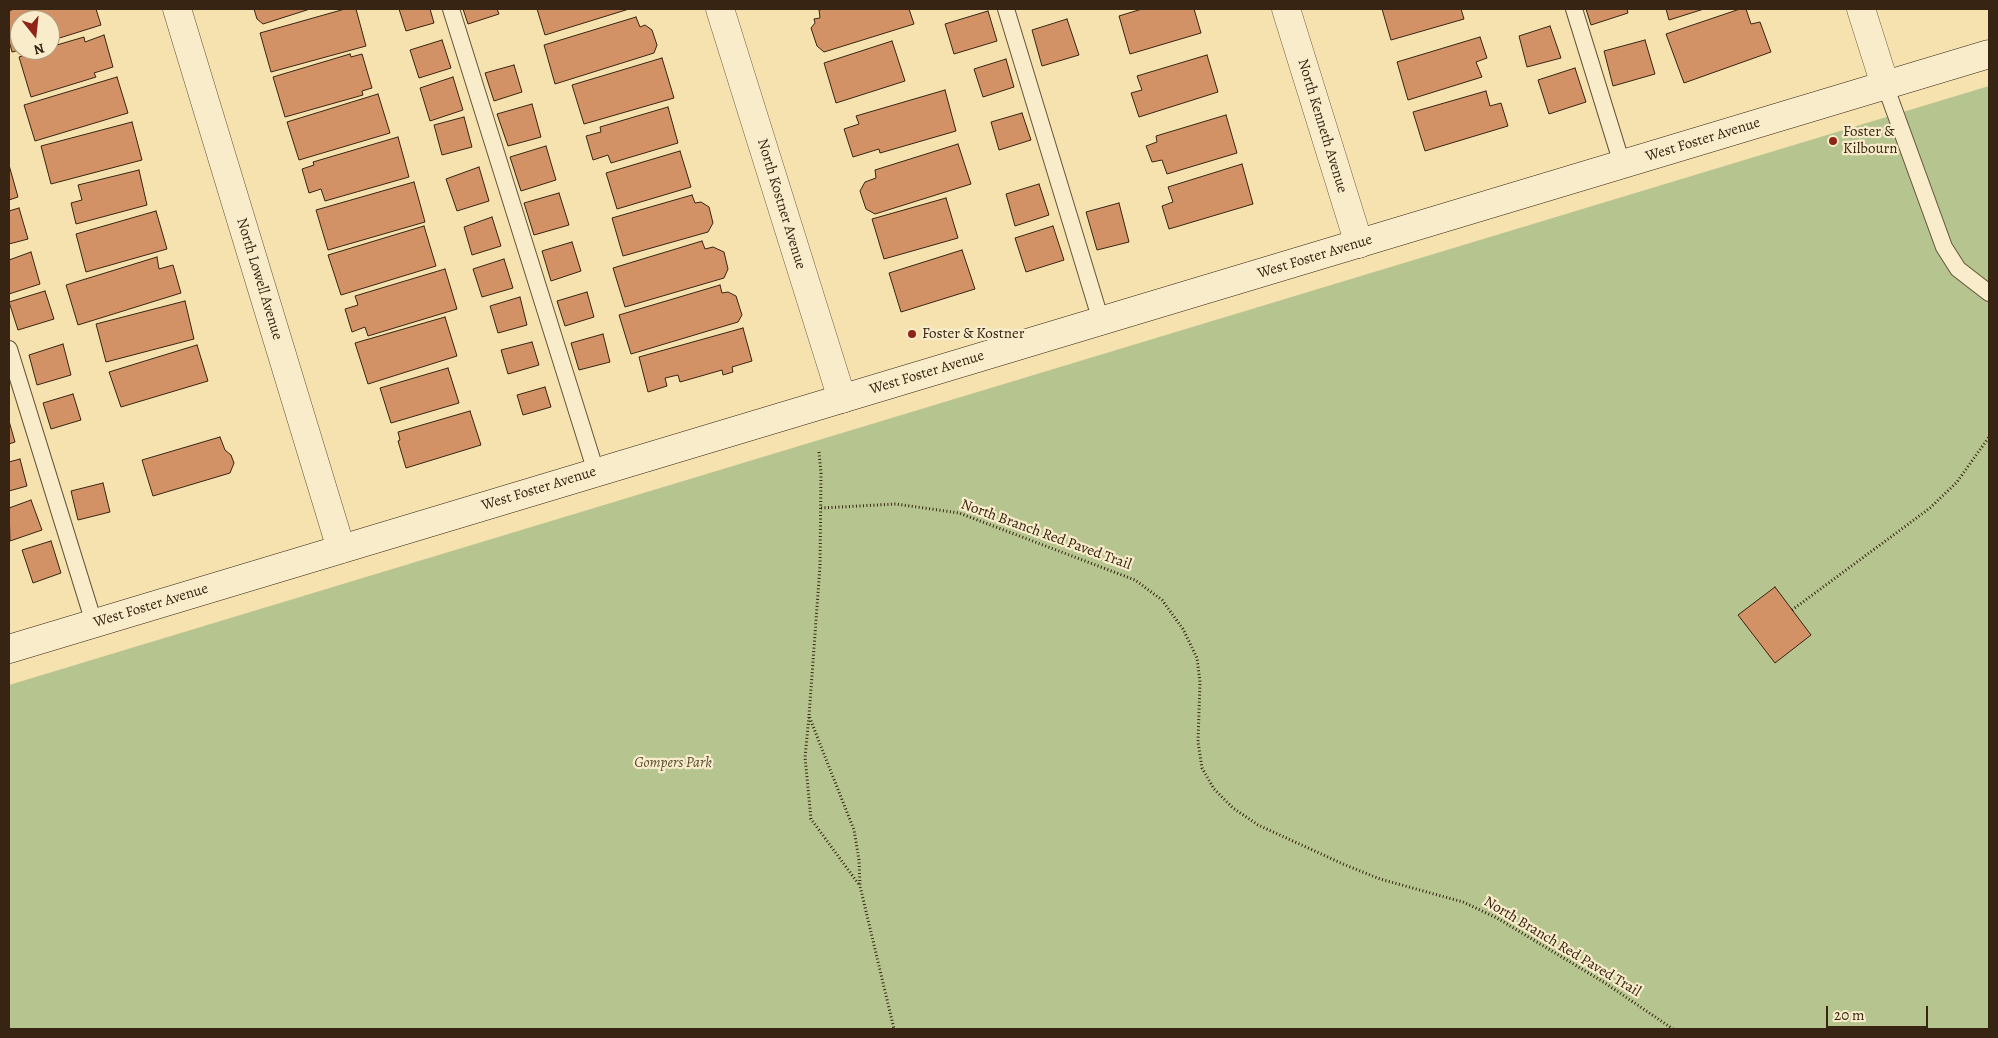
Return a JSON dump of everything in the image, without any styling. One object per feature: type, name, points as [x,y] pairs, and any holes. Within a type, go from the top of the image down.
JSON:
[{"type":"main road","name":"North Lowell Avenue","points":[[176,9],[341,549]]},
{"type":"main road","name":"North Kostner Avenue","points":[[720,9],[842,399]]},
{"type":"main road","name":"North Kenneth Avenue","points":[[1286,9],[1359,244]]},
{"type":"main road","points":[[1861,9],[1885,85]]},
{"type":"main road","name":"West Foster Avenue","points":[[9,649],[1989,54]]},
{"type":"lane","points":[[451,9],[596,472]]},
{"type":"lane","points":[[1006,9],[1101,321]]},
{"type":"lane","points":[[1574,9],[1622,164]]},
{"type":"lane","points":[[1885,85],[1944,247],[1958,270],[1989,293]]},
{"type":"lane","points":[[9,349],[94,623]]},
{"type":"path","points":[[1792,610],[1930,508],[1956,482],[1989,437]]},
{"type":"path","points":[[818,452],[822,473],[820,566],[805,757],[811,819],[860,886]]},
{"type":"path","name":"North Branch Red Paved Trail","points":[[821,508],[896,504],[959,513],[1135,580],[1162,600],[1183,629],[1197,658],[1200,682],[1198,742],[1202,768],[1214,789],[1232,808],[1258,825],[1343,864],[1380,879],[1463,902],[1497,918],[1604,983],[1673,1029]]},
{"type":"path","points":[[809,716],[854,830],[860,860],[860,886],[894,1029]]},
{"type":"green space","name":"Gompers Park","points":[[1989,86],[1989,1029],[9,1029],[9,685]]},
{"type":"building","points":[[96,9],[101,25],[60,38],[60,10],[12,10]]},
{"type":"building","points":[[254,9],[310,9],[263,24],[257,19]]},
{"type":"building","points":[[345,9],[356,9],[366,46],[271,72],[260,33]]},
{"type":"building","points":[[399,9],[430,9],[434,23],[406,31]]},
{"type":"building","points":[[463,9],[497,9],[499,14],[468,24]]},
{"type":"building","points":[[537,9],[629,9],[545,35]]},
{"type":"building","points":[[909,9],[914,24],[824,52],[817,46],[811,28],[815,23],[814,19],[820,18],[819,10]]},
{"type":"building","points":[[1142,9],[1194,9],[1201,33],[1130,54],[1119,16]]},
{"type":"building","points":[[1382,9],[1461,9],[1464,19],[1391,40]]},
{"type":"building","points":[[1586,9],[1627,9],[1628,13],[1591,25]]},
{"type":"building","points":[[1666,9],[1704,9],[1669,20]]},
{"type":"building","points":[[1740,9],[1746,9],[1751,24],[1760,22],[1771,52],[1684,83],[1666,34]]},
{"type":"building","points":[[10,11],[10,45],[9,41]]},
{"type":"building","points":[[988,11],[997,41],[954,54],[945,24]]},
{"type":"building","points":[[636,17],[640,27],[645,25],[652,30],[657,45],[654,53],[555,84],[544,45]]},
{"type":"building","points":[[1067,19],[1079,55],[1042,66],[1032,30]]},
{"type":"building","points":[[1550,26],[1561,58],[1527,67],[1519,36]]},
{"type":"building","points":[[104,35],[113,67],[94,73],[96,77],[31,97],[20,60],[60,60],[60,44],[84,37],[85,42]]},
{"type":"building","points":[[1480,37],[1487,58],[1476,62],[1482,77],[1408,100],[1397,62]]},
{"type":"building","points":[[442,40],[451,68],[419,78],[410,50]]},
{"type":"building","points":[[1645,40],[1655,74],[1613,86],[1604,51]]},
{"type":"building","points":[[892,41],[905,81],[836,103],[824,63]]},
{"type":"building","points":[[350,54],[351,57],[362,54],[372,88],[362,91],[363,95],[285,117],[273,77]]},
{"type":"building","points":[[1207,55],[1218,92],[1139,117],[1131,93],[1142,90],[1137,76]]},
{"type":"building","points":[[662,58],[674,98],[584,124],[572,85]]},
{"type":"building","points":[[1006,59],[1014,87],[983,97],[974,69]]},
{"type":"building","points":[[514,65],[522,92],[494,101],[485,73]]},
{"type":"building","points":[[1575,68],[1586,102],[1549,114],[1538,80]]},
{"type":"building","points":[[117,77],[128,113],[35,141],[24,105]]},
{"type":"building","points":[[453,77],[463,110],[430,121],[420,88]]},
{"type":"building","points":[[945,90],[956,131],[880,153],[879,149],[853,157],[844,129],[859,124],[856,116]]},
{"type":"building","points":[[1486,91],[1490,106],[1501,103],[1508,126],[1425,151],[1413,112]]},
{"type":"building","points":[[378,94],[390,133],[299,160],[287,122]]},
{"type":"building","points":[[532,104],[541,137],[508,146],[497,114]]},
{"type":"building","points":[[668,107],[678,143],[611,163],[608,155],[593,160],[586,136],[601,132],[600,127]]},
{"type":"building","points":[[1022,113],[1031,140],[999,150],[991,122]]},
{"type":"building","points":[[1226,115],[1237,153],[1167,174],[1162,160],[1152,162],[1146,146],[1157,142],[1156,136]]},
{"type":"building","points":[[464,117],[472,147],[442,155],[434,125]]},
{"type":"building","points":[[132,122],[142,160],[51,184],[41,146]]},
{"type":"building","points":[[398,137],[409,177],[325,201],[321,189],[309,193],[302,169],[314,165],[313,162]]},
{"type":"building","points":[[958,144],[971,184],[875,214],[866,209],[860,191],[865,182],[876,178],[875,170]]},
{"type":"building","points":[[546,146],[556,180],[521,191],[510,157]]},
{"type":"building","points":[[680,151],[691,187],[617,209],[606,173]]},
{"type":"building","points":[[1242,164],[1253,204],[1169,229],[1162,206],[1173,202],[1168,187]]},
{"type":"building","points":[[9,165],[18,197],[9,200]]},
{"type":"building","points":[[479,167],[489,201],[457,211],[446,179]]},
{"type":"building","points":[[139,170],[147,205],[76,224],[71,203],[82,200],[78,185]]},
{"type":"building","points":[[414,182],[425,222],[328,250],[316,210]]},
{"type":"building","points":[[1039,184],[1049,215],[1015,226],[1006,194]]},
{"type":"building","points":[[559,193],[569,225],[534,235],[524,203]]},
{"type":"building","points":[[692,195],[695,203],[701,202],[709,207],[713,223],[708,232],[623,256],[612,218]]},
{"type":"building","points":[[946,198],[958,238],[884,259],[872,219]]},
{"type":"building","points":[[1119,203],[1129,242],[1097,250],[1086,212]]},
{"type":"building","points":[[19,208],[28,239],[9,244],[9,211]]},
{"type":"building","points":[[156,211],[167,249],[86,272],[76,234]]},
{"type":"building","points":[[492,217],[501,246],[472,255],[464,227]]},
{"type":"building","points":[[424,226],[436,266],[341,295],[328,255]]},
{"type":"building","points":[[1053,226],[1064,260],[1026,272],[1015,238]]},
{"type":"building","points":[[702,241],[705,249],[713,247],[724,252],[728,269],[724,278],[625,307],[613,268]]},
{"type":"building","points":[[572,242],[581,271],[551,281],[542,251]]},
{"type":"building","points":[[962,250],[975,289],[901,312],[889,273]]},
{"type":"building","points":[[31,252],[40,284],[9,294],[9,260]]},
{"type":"building","points":[[157,257],[159,269],[173,265],[181,293],[78,325],[66,285]]},
{"type":"building","points":[[504,259],[513,288],[482,297],[473,269]]},
{"type":"building","points":[[445,269],[457,309],[368,336],[365,327],[352,332],[345,309],[358,305],[355,296]]},
{"type":"building","points":[[720,285],[722,293],[728,292],[736,296],[742,315],[738,322],[631,354],[619,315]]},
{"type":"building","points":[[45,291],[54,319],[18,330],[9,302]]},
{"type":"building","points":[[587,292],[594,317],[565,326],[557,301]]},
{"type":"building","points":[[520,297],[527,325],[498,333],[490,306]]},
{"type":"building","points":[[185,301],[194,339],[106,362],[96,324]]},
{"type":"building","points":[[445,317],[457,356],[368,384],[355,343]]},
{"type":"building","points":[[743,328],[752,361],[732,367],[733,372],[723,375],[722,370],[680,382],[678,375],[665,378],[667,386],[648,392],[639,357]]},
{"type":"building","points":[[603,334],[610,362],[579,370],[571,343]]},
{"type":"building","points":[[532,342],[539,365],[508,374],[501,350]]},
{"type":"building","points":[[63,344],[71,375],[37,385],[29,355]]},
{"type":"building","points":[[197,345],[208,381],[121,407],[109,372]]},
{"type":"building","points":[[448,368],[459,403],[391,423],[380,388]]},
{"type":"building","points":[[545,387],[551,407],[523,415],[517,395]]},
{"type":"building","points":[[73,394],[81,420],[51,429],[43,403]]},
{"type":"building","points":[[470,411],[481,445],[406,468],[398,441],[400,440],[398,432]]},
{"type":"building","points":[[9,421],[15,442],[9,444]]},
{"type":"building","points":[[220,437],[225,450],[231,455],[234,463],[230,473],[153,496],[142,460]]},
{"type":"building","points":[[20,459],[27,486],[9,491],[9,462]]},
{"type":"building","points":[[103,483],[110,512],[78,520],[71,491]]},
{"type":"building","points":[[31,500],[42,530],[10,541],[9,508]]},
{"type":"building","points":[[51,541],[61,573],[33,583],[22,550]]},
{"type":"building","points":[[1775,587],[1811,635],[1775,663],[1738,615]]},
{"type":"place","name":"Foster & Kilbourn","points":[[1833,141]]},
{"type":"place","name":"Foster & Kostner","points":[[912,334]]}]
